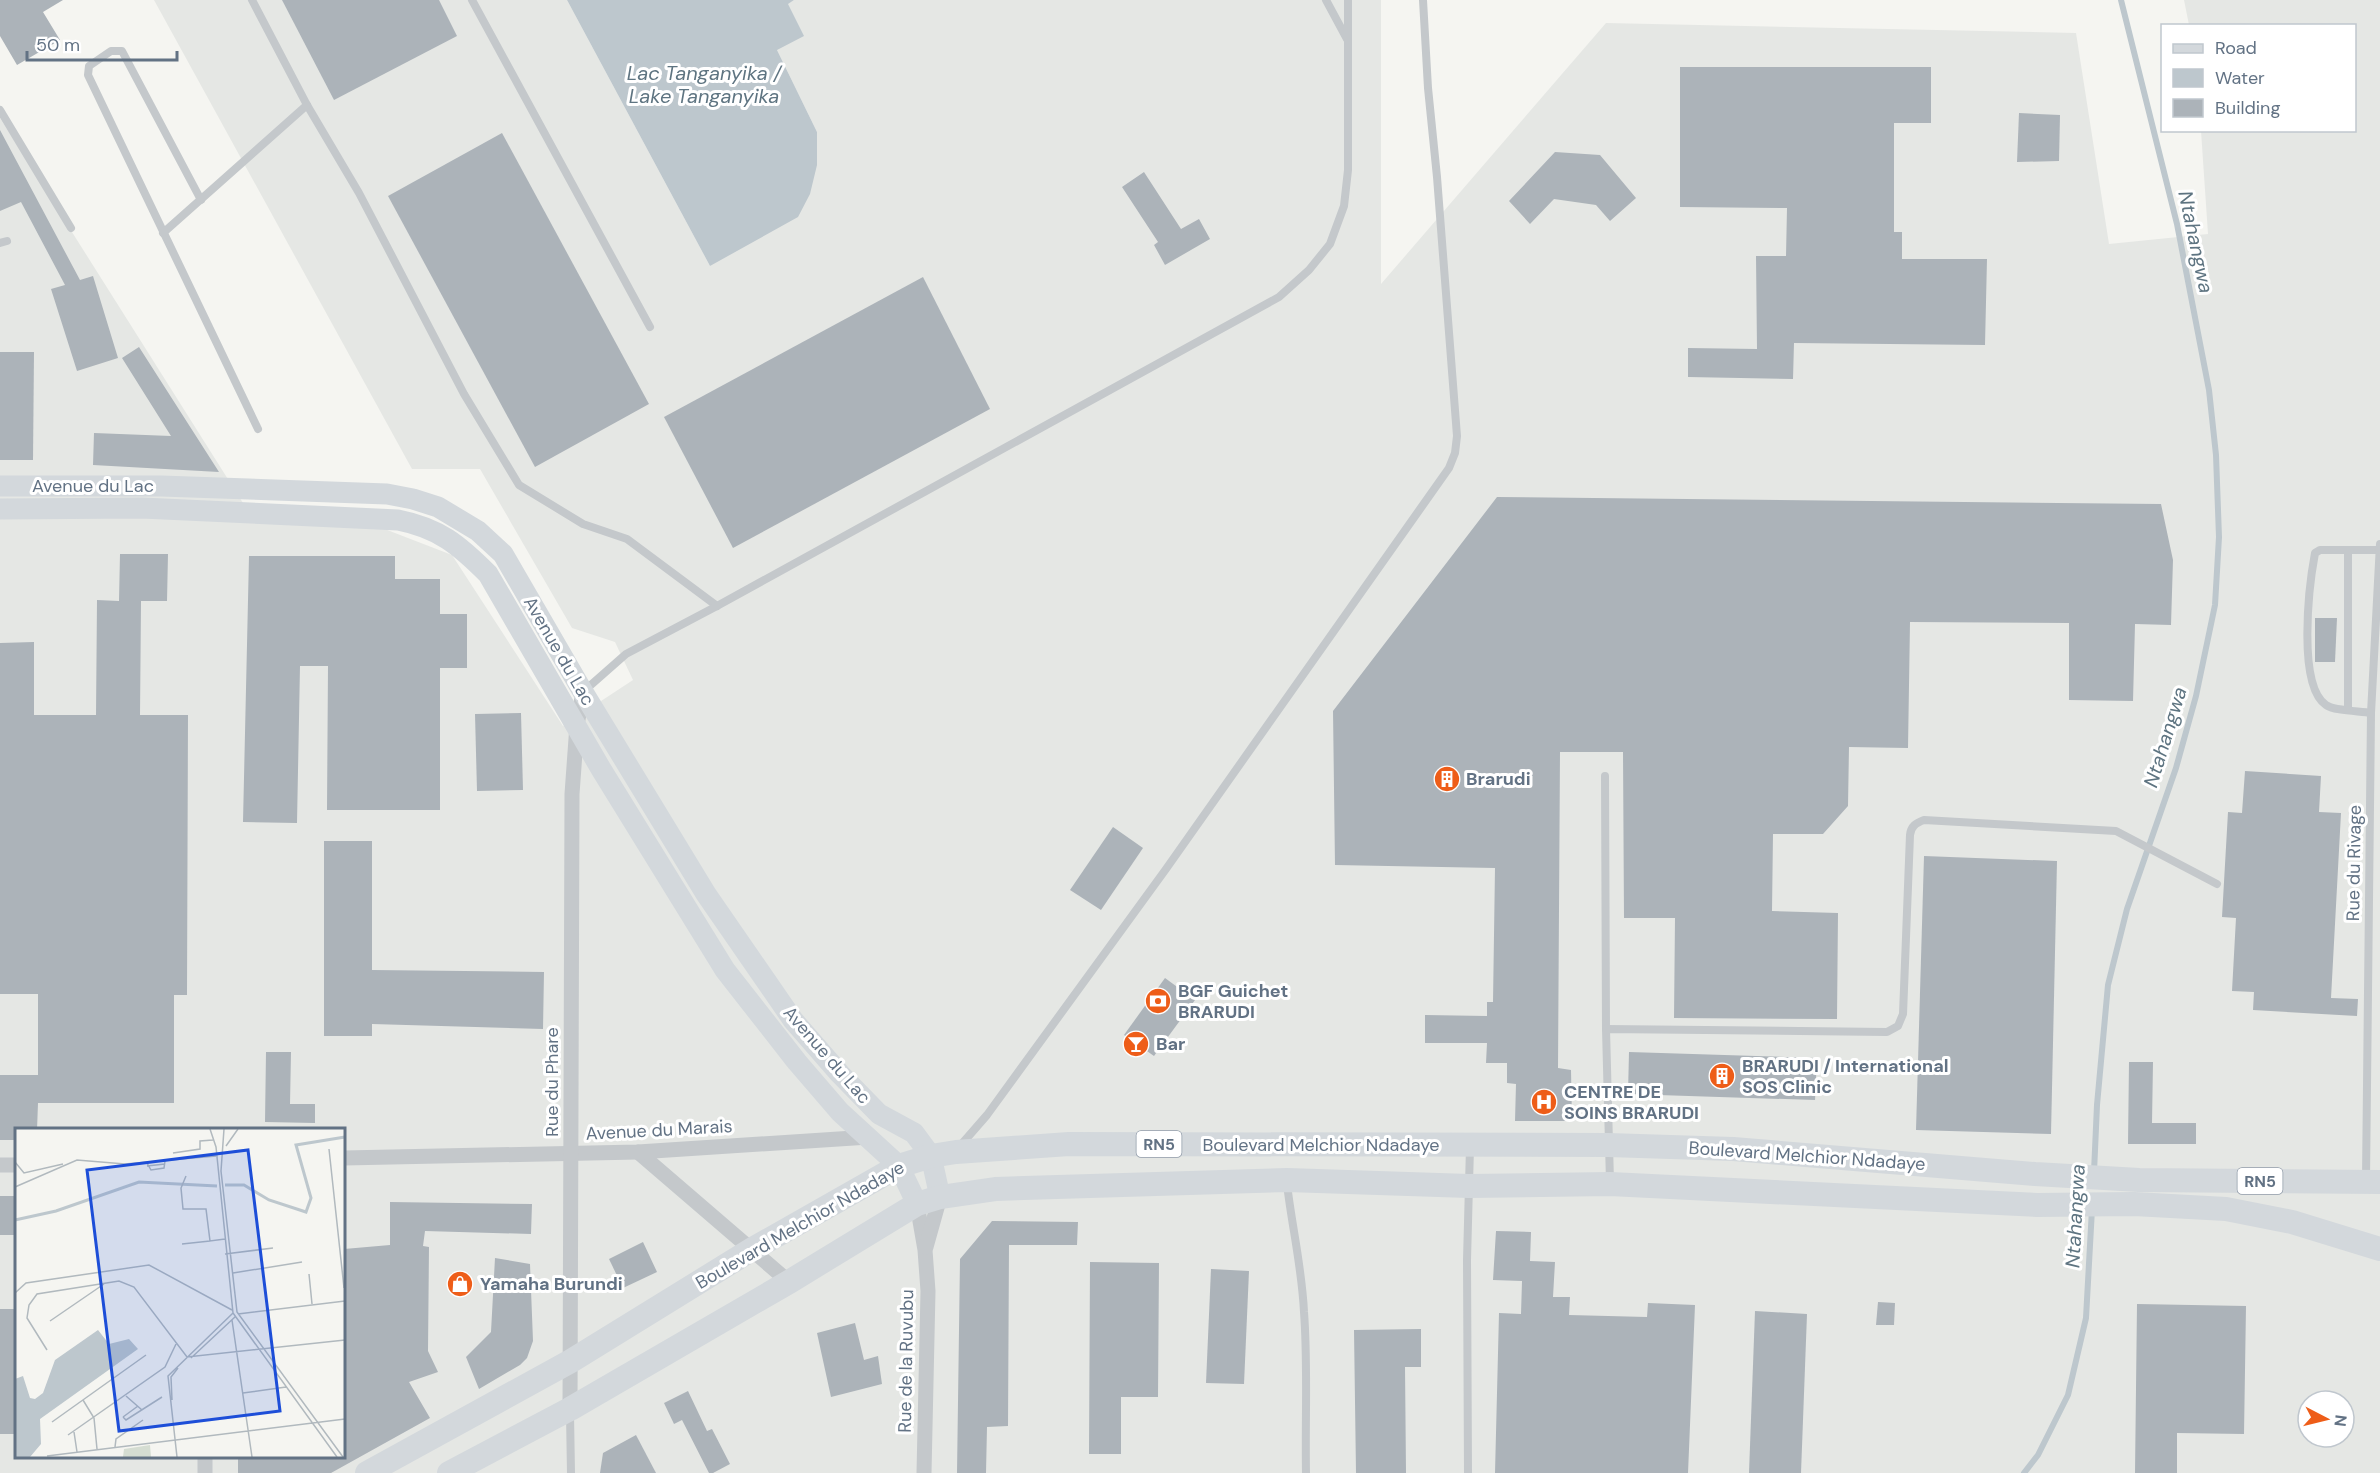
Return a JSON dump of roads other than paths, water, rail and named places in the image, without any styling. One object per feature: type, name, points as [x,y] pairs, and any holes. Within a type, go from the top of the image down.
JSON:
[{"type":"main road","name":"Avenue du Lac","points":[[0,486],[208,488],[387,494],[413,498],[438,507],[478,531],[503,554],[583,692],[706,894],[793,1020],[879,1114],[914,1133],[931,1156]]},
{"type":"main road","points":[[207,511],[208,488]]},
{"type":"main road","name":"Avenue du Lac","points":[[0,508],[130,508],[398,520],[422,525],[465,551],[488,574],[601,769],[725,970],[797,1062],[840,1112],[898,1166],[917,1204]]},
{"type":"main road","name":"Boulevard Melchior Ndadaye","points":[[368,1473],[571,1361],[751,1250],[898,1166],[931,1156],[956,1152],[1069,1144],[1608,1145],[1733,1149],[2035,1174],[2139,1180],[2373,1181]]},
{"type":"main road","points":[[931,1156],[940,1197]]},
{"type":"main road","name":"Boulevard Melchior Ndadaye","points":[[449,1473],[570,1409],[789,1282],[917,1204],[940,1197],[995,1189],[1287,1179],[1469,1186],[1610,1184],[2037,1205],[2134,1204],[2226,1209],[2292,1222],[2380,1249]]},
{"type":"street","name":"Rue du Phare","points":[[570,1409],[572,794],[577,725],[583,692]]},
{"type":"street","name":"Avenue du Marais","points":[[345,1158],[638,1152],[869,1137]]},
{"type":"street","points":[[638,1152],[789,1282]]},
{"type":"street","name":"Rue de la Ruvubu","points":[[925,1250],[940,1197]]},
{"type":"street","name":"Rue de la Ruvubu","points":[[917,1204],[925,1250],[928,1291],[924,1473]]},
{"type":"lane","points":[[252,0],[307,105],[359,193],[464,394],[519,485],[583,524],[627,539],[717,606]]},
{"type":"lane","points":[[472,0],[650,327]]},
{"type":"lane","points":[[1326,0],[1348,41]]},
{"type":"lane","points":[[583,692],[626,654],[1279,297],[1309,270],[1330,243],[1344,206],[1348,170],[1347,0]]},
{"type":"lane","points":[[956,1152],[987,1115],[1159,879],[1449,468],[1455,453],[1457,435],[1428,88],[1423,0]]},
{"type":"lane","points":[[201,200],[122,51],[111,51],[89,66],[88,75],[258,429]]},
{"type":"lane","points":[[163,233],[307,105]]},
{"type":"lane","points":[[0,110],[71,228]]},
{"type":"lane","name":"Rue du Rivage","points":[[2373,1181],[2371,713],[2380,544]]},
{"type":"lane","points":[[2371,713],[2327,707],[2315,695],[2307,652],[2311,574],[2315,553],[2320,549],[2380,550]]},
{"type":"lane","points":[[2348,550],[2348,710]]},
{"type":"lane","points":[[1605,776],[1606,1029],[1610,1184]]},
{"type":"lane","points":[[1606,1029],[1893,1030],[1898,1026],[1903,1014],[1910,835],[1911,829],[1924,820],[2116,831],[2217,884]]},
{"type":"lane","points":[[1468,1473],[1467,1260],[1470,1146]]},
{"type":"lane","points":[[1287,1179],[1304,1312],[1306,1473]]},
{"type":"lane","name":"Rue du Phare","points":[[570,1409],[571,1473]]},
{"type":"water","name":"Lac Tanganyika / Lake Tanganyika","points":[[567,0],[794,0],[788,4],[804,36],[777,50],[817,132],[817,165],[810,194],[798,217],[710,266]]},
{"type":"waterway","name":"Ntahangwa","points":[[2094,1172],[2097,1105],[2108,985],[2127,909],[2176,768],[2196,696],[2215,605],[2219,537],[2216,455],[2209,390],[2177,224],[2121,0]]},
{"type":"waterway","name":"Ntahangwa","points":[[2024,1473],[2038,1455],[2068,1395],[2086,1318],[2092,1209]]},
{"type":"place","name":"Brarudi","points":[[1447,779]]},
{"type":"place","name":"BGF Guichet BRARUDI","points":[[1158,1001]]},
{"type":"place","name":"Bar","points":[[1136,1044]]},
{"type":"place","name":"BRARUDI / International SOS Clinic","points":[[1722,1076]]},
{"type":"place","name":"CENTRE DE SOINS BRARUDI","points":[[1544,1102]]},
{"type":"place","name":"Yamaha Burundi","points":[[460,1284]]}]
